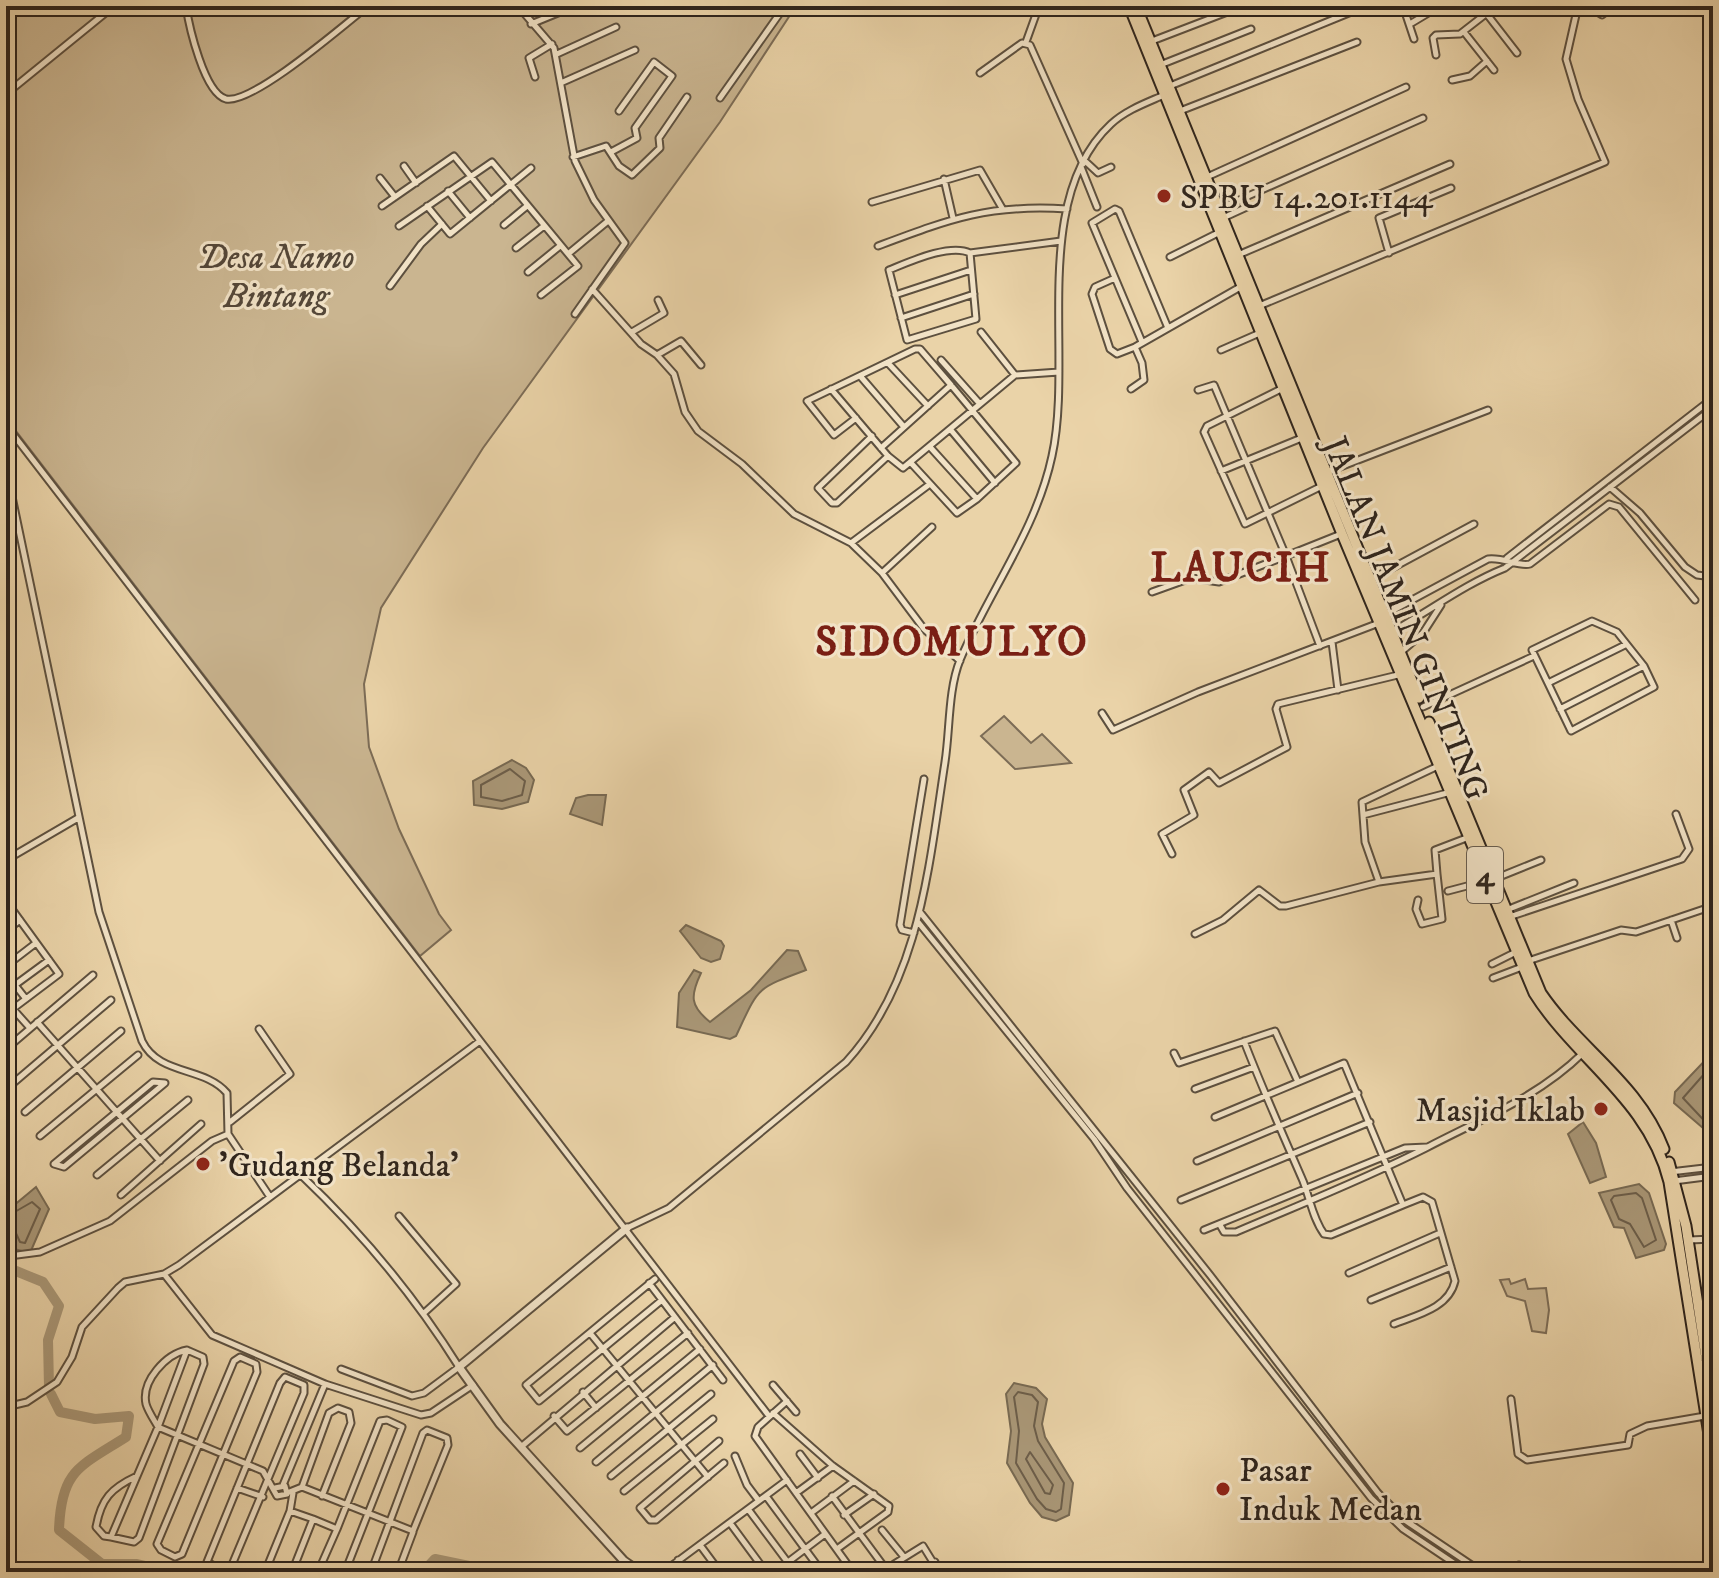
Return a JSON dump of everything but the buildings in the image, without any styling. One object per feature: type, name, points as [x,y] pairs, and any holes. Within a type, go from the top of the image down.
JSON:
[{"type":"highway","name":"JALAN JAMIN GINTING","points":[[1129,6],[1167,90],[1220,232],[1304,436],[1328,479],[1342,534],[1383,618],[1393,631],[1490,880]]},
{"type":"highway","name":"JALAN JAMIN GINTING","points":[[1136,6],[1167,90],[1221,213],[1370,580],[1402,674],[1540,1002],[1639,1113],[1671,1177],[1713,1403]]},
{"type":"highway","name":"JALAN JAMIN GINTING","points":[[1505,913],[1516,952],[1552,1009],[1634,1094],[1658,1132],[1688,1240],[1709,1390],[1706,1416],[1713,1460]]},
{"type":"street","points":[[6,94],[114,6]]},
{"type":"street","points":[[186,6],[197,58],[222,97],[235,99],[256,93],[368,6]]},
{"type":"street","points":[[518,6],[552,44],[557,54],[573,157],[594,200],[625,243],[575,314]]},
{"type":"street","points":[[531,24],[575,6]]},
{"type":"street","points":[[737,6],[744,12]]},
{"type":"street","points":[[720,98],[785,6]]},
{"type":"street","points":[[980,73],[1026,42],[1039,6]]},
{"type":"street","points":[[1151,41],[1243,6]]},
{"type":"street","points":[[341,1369],[412,1396],[424,1393],[627,1228],[683,1198],[846,1062],[866,1037],[898,984],[920,912],[960,661],[1019,548],[1044,485],[1056,439],[1061,241],[1067,209],[1083,164],[1111,124],[1167,90],[1366,6]]},
{"type":"street","points":[[1403,6],[1414,39]]},
{"type":"street","points":[[1410,24],[1440,6]]},
{"type":"street","points":[[1436,55],[1433,38],[1436,35],[1464,32],[1496,6]]},
{"type":"street","points":[[1259,306],[1605,162],[1578,99],[1566,59],[1578,6]]},
{"type":"street","points":[[1588,6],[1601,15],[1614,6]]},
{"type":"street","points":[[1630,6],[1634,11],[1642,6]]},
{"type":"street","points":[[1486,13],[1517,53]]},
{"type":"street","points":[[557,54],[616,27]]},
{"type":"street","points":[[1160,65],[1251,29]]},
{"type":"street","points":[[1464,32],[1494,70]]},
{"type":"street","points":[[1026,42],[1035,53],[1068,137],[1083,164],[1097,207]]},
{"type":"street","points":[[1179,112],[1357,42]]},
{"type":"street","points":[[535,77],[529,58],[552,44]]},
{"type":"street","points":[[563,82],[635,50]]},
{"type":"street","points":[[1452,80],[1470,76],[1487,61]]},
{"type":"street","points":[[611,152],[637,138],[635,128],[672,76],[654,62],[619,111]]},
{"type":"street","points":[[1206,177],[1406,87]]},
{"type":"street","points":[[573,157],[606,146],[619,166],[632,175],[660,148],[659,138],[687,97]]},
{"type":"street","points":[[1221,213],[1423,118]]},
{"type":"street","points":[[382,206],[454,156],[491,201]]},
{"type":"street","points":[[399,226],[492,162],[578,266],[541,295]]},
{"type":"street","points":[[1083,164],[1098,173],[1111,167]]},
{"type":"street","points":[[1238,255],[1450,164]]},
{"type":"street","points":[[404,166],[416,183]]},
{"type":"street","points":[[427,206],[450,234],[531,168]]},
{"type":"street","points":[[872,202],[981,170],[1002,208]]},
{"type":"street","points":[[380,178],[395,197]]},
{"type":"street","points":[[944,179],[953,218]]},
{"type":"street","points":[[1389,253],[1379,218],[1451,188]]},
{"type":"street","points":[[448,191],[470,218]]},
{"type":"street","points":[[878,246],[953,218],[1002,208],[1018,205],[1067,209]]},
{"type":"street","points":[[504,225],[527,206]]},
{"type":"street","points":[[1221,213],[1247,207]]},
{"type":"street","points":[[1142,342],[1091,222],[1116,209],[1168,328]]},
{"type":"street","points":[[568,254],[608,221]]},
{"type":"street","points":[[390,286],[421,244],[442,224]]},
{"type":"street","points":[[516,248],[544,226]]},
{"type":"street","points":[[1170,257],[1220,232]]},
{"type":"street","points":[[970,253],[977,319],[909,340],[890,269],[941,253],[970,253],[1061,241]]},
{"type":"street","points":[[528,272],[560,246]]},
{"type":"street","points":[[895,295],[971,270]]},
{"type":"street","points":[[1115,278],[1093,289],[1093,301],[1111,351],[1119,353],[1244,285]]},
{"type":"street","points":[[592,289],[641,344],[657,355],[678,381],[682,405],[698,431],[742,464],[794,514],[851,543],[882,573],[924,629],[960,661]]},
{"type":"street","points":[[901,318],[974,294]]},
{"type":"street","points":[[632,332],[664,313],[658,300]]},
{"type":"street","points":[[981,332],[1015,375]]},
{"type":"street","points":[[1221,350],[1263,332]]},
{"type":"street","points":[[657,355],[681,341],[701,365]]},
{"type":"street","points":[[1131,389],[1144,380],[1142,363],[1135,347]]},
{"type":"street","points":[[856,418],[836,435],[832,434],[807,402],[808,398],[861,377],[912,349],[920,349],[1016,463],[957,513],[911,463]]},
{"type":"street","points":[[941,360],[980,404]]},
{"type":"street","points":[[888,363],[928,406]]},
{"type":"street","points":[[831,389],[900,467],[911,463],[1015,375],[1059,372]]},
{"type":"street","points":[[861,377],[904,427]]},
{"type":"street","points":[[1198,390],[1213,384],[1270,513],[1320,646]]},
{"type":"street","points":[[881,448],[951,385]]},
{"type":"street","points":[[1284,387],[1203,429],[1245,524],[1328,479],[1488,410]]},
{"type":"street","points":[[1102,713],[1113,730],[1198,692],[1332,642],[1383,618],[1478,563],[1507,558],[1713,398]]},
{"type":"street","points":[[1393,631],[1466,586],[1514,562],[1713,408]]},
{"type":"street","points":[[6,425],[771,1414],[890,1509],[837,1549]]},
{"type":"street","points":[[950,429],[995,483]]},
{"type":"street","points":[[872,436],[818,488],[832,503],[837,503],[888,456]]},
{"type":"street","points":[[1221,471],[1304,436]]},
{"type":"street","points":[[930,447],[977,499]]},
{"type":"street","points":[[6,468],[99,912],[147,1051],[170,1066],[218,1083],[227,1093],[228,1134],[270,1197]]},
{"type":"street","points":[[851,543],[930,484]]},
{"type":"street","points":[[1610,487],[1640,513],[1685,567],[1697,575],[1713,577]]},
{"type":"street","points":[[1507,558],[1530,564],[1604,506],[1615,504],[1695,600]]},
{"type":"street","points":[[1370,580],[1474,524]]},
{"type":"street","points":[[882,573],[932,527]]},
{"type":"street","points":[[1152,592],[1191,578],[1222,581],[1342,534]]},
{"type":"street","points":[[1401,652],[1423,633],[1441,604]]},
{"type":"street","points":[[1592,621],[1617,632],[1644,666],[1654,687],[1571,731],[1534,656],[1532,650],[1592,621]]},
{"type":"street","points":[[1332,642],[1338,690]]},
{"type":"street","points":[[1548,683],[1625,645]]},
{"type":"street","points":[[1423,707],[1534,656]]},
{"type":"street","points":[[1560,709],[1644,666]]},
{"type":"street","points":[[1172,854],[1162,834],[1194,816],[1184,790],[1209,772],[1219,783],[1286,749],[1288,742],[1276,709],[1278,704],[1402,674]]},
{"type":"street","points":[[1379,882],[1365,842],[1362,802],[1440,765]]},
{"type":"street","points":[[914,933],[902,930],[900,925],[924,779]]},
{"type":"street","points":[[1363,815],[1451,792]]},
{"type":"street","points":[[1505,913],[1682,859],[1689,849],[1676,814]]},
{"type":"street","points":[[6,860],[78,818]]},
{"type":"street","points":[[1418,900],[1421,923],[1442,919],[1435,850],[1469,837]]},
{"type":"street","points":[[1448,891],[1490,880],[1541,860]]},
{"type":"street","points":[[1195,934],[1223,920],[1259,890],[1280,906],[1286,906],[1379,882],[1437,874]]},
{"type":"street","points":[[1505,913],[1574,883]]},
{"type":"street","points":[[6,901],[59,974],[6,1014]]},
{"type":"street","points":[[1493,978],[1621,930],[1636,932],[1713,906]]},
{"type":"street","points":[[920,912],[1035,1053],[1390,1507],[1482,1572]]},
{"type":"street","points":[[6,931],[20,920]]},
{"type":"street","points":[[1671,920],[1677,938]]},
{"type":"street","points":[[917,921],[1094,1139],[1127,1188],[1378,1506],[1403,1529],[1467,1572]]},
{"type":"street","points":[[6,966],[36,943]]},
{"type":"street","points":[[1492,964],[1516,952]]},
{"type":"street","points":[[15,985],[49,960]]},
{"type":"street","points":[[6,973],[26,999]]},
{"type":"street","points":[[6,1049],[93,975]]},
{"type":"street","points":[[11,1085],[111,1000]]},
{"type":"street","points":[[13,1009],[30,1028]]},
{"type":"street","points":[[37,1022],[160,1161]]},
{"type":"street","points":[[229,1123],[290,1074],[259,1029]]},
{"type":"street","points":[[25,1112],[121,1031]]},
{"type":"street","points":[[1174,1053],[1179,1063],[1273,1031],[1278,1033],[1298,1082]]},
{"type":"street","points":[[6,1407],[20,1406],[54,1386],[72,1357],[82,1327],[118,1288],[137,1278],[164,1274],[480,1041]]},
{"type":"street","points":[[1244,1041],[1321,1232],[1327,1236],[1428,1198],[1455,1284],[1435,1308],[1394,1324]]},
{"type":"street","points":[[1028,1058],[1035,1053]]},
{"type":"street","points":[[40,1136],[138,1055]]},
{"type":"street","points":[[1220,1225],[1224,1232],[1236,1232],[1493,1117],[1585,1056]]},
{"type":"street","points":[[1215,1117],[1344,1063],[1403,1205]]},
{"type":"street","points":[[1195,1089],[1254,1067]]},
{"type":"street","points":[[153,1082],[165,1083],[121,1117],[64,1167],[54,1164],[153,1082]]},
{"type":"street","points":[[1197,1161],[1358,1093]]},
{"type":"street","points":[[97,1175],[188,1100]]},
{"type":"street","points":[[1181,1200],[1370,1122]]},
{"type":"street","points":[[121,1195],[201,1124]]},
{"type":"street","points":[[17,1255],[40,1252],[91,1232],[115,1217],[212,1141],[228,1134]]},
{"type":"street","points":[[1204,1230],[1405,1148],[1428,1147]]},
{"type":"street","points":[[1671,1177],[1713,1167]]},
{"type":"street","points":[[301,1175],[336,1206],[424,1313],[459,1367],[521,1447],[624,1561],[640,1572]]},
{"type":"street","points":[[1671,1177],[1713,1176]]},
{"type":"street","points":[[1127,1188],[1135,1182]]},
{"type":"street","points":[[399,1216],[456,1284],[424,1313]]},
{"type":"street","points":[[1349,1273],[1440,1233]]},
{"type":"street","points":[[1688,1240],[1713,1239]]},
{"type":"street","points":[[1371,1300],[1451,1267]]},
{"type":"street","points":[[164,1274],[212,1335],[325,1384],[421,1415],[431,1413],[473,1385]]},
{"type":"street","points":[[655,1279],[526,1385],[539,1401],[662,1300]]},
{"type":"street","points":[[649,1283],[723,1380]]},
{"type":"street","points":[[521,1447],[554,1416],[675,1317]]},
{"type":"street","points":[[590,1333],[708,1477]]},
{"type":"street","points":[[554,1416],[567,1431],[688,1333]]},
{"type":"street","points":[[580,1448],[700,1349]]},
{"type":"street","points":[[111,1537],[187,1350]]},
{"type":"street","points":[[137,1476],[114,1488],[99,1506],[96,1527],[99,1533],[137,1540],[176,1435],[205,1359],[187,1350],[176,1352],[150,1377],[146,1404],[158,1427],[176,1435],[263,1471],[279,1497],[302,1487],[329,1413],[338,1408],[349,1412],[351,1423],[322,1496]]},
{"type":"street","points":[[240,1357],[258,1367],[224,1455],[182,1554],[175,1557],[157,1544],[234,1361],[240,1357]]},
{"type":"street","points":[[596,1462],[713,1365]]},
{"type":"street","points":[[285,1377],[299,1382],[304,1393],[263,1497],[227,1572],[207,1562],[247,1464],[280,1383],[285,1377]]},
{"type":"street","points":[[275,1488],[283,1485],[325,1384]]},
{"type":"street","points":[[773,1385],[796,1412]]},
{"type":"street","points":[[583,1392],[596,1408]]},
{"type":"street","points":[[611,1476],[711,1394]]},
{"type":"street","points":[[1511,1399],[1518,1454],[1524,1460],[1628,1445],[1630,1434],[1647,1426],[1706,1416]]},
{"type":"street","points":[[787,1401],[758,1427],[755,1436],[853,1572]]},
{"type":"street","points":[[624,1491],[713,1419]]},
{"type":"street","points":[[318,1572],[348,1506],[380,1421],[398,1423],[403,1431],[401,1438],[345,1572]]},
{"type":"street","points":[[371,1572],[392,1524],[423,1433],[427,1430],[441,1434],[448,1445],[398,1572]]},
{"type":"street","points":[[719,1441],[641,1505],[642,1511],[650,1520],[656,1520],[724,1463]]},
{"type":"street","points":[[800,1454],[818,1478]]},
{"type":"street","points":[[735,1456],[749,1489],[759,1501]]},
{"type":"street","points":[[796,1493],[833,1466]]},
{"type":"street","points":[[663,1572],[787,1480]]},
{"type":"street","points":[[811,1513],[854,1481]]},
{"type":"street","points":[[265,1572],[290,1511],[290,1493],[283,1485]]},
{"type":"street","points":[[302,1487],[413,1531]]},
{"type":"street","points":[[237,1488],[263,1497]]},
{"type":"street","points":[[844,1515],[874,1494]]},
{"type":"street","points":[[766,1496],[821,1572]]},
{"type":"street","points":[[832,1496],[888,1572]]},
{"type":"street","points":[[748,1509],[795,1572]]},
{"type":"street","points":[[290,1511],[337,1529]]},
{"type":"street","points":[[292,1572],[313,1519]]},
{"type":"street","points":[[730,1523],[766,1572]]},
{"type":"street","points":[[882,1530],[904,1557]]},
{"type":"street","points":[[788,1562],[825,1533]]},
{"type":"street","points":[[700,1545],[720,1572]]},
{"type":"street","points":[[894,1564],[923,1546],[939,1572]]},
{"type":"street","points":[[678,1560],[688,1572]]},
{"type":"street","points":[[922,1572],[935,1562]]},
{"type":"street","points":[[1519,1565],[1536,1572]]},
{"type":"green space","name":"Desa Namo Bintang","points":[[6,6],[796,6],[720,122],[483,448],[381,608],[364,684],[369,747],[399,829],[439,914],[451,930],[420,956],[6,418]]},
{"type":"green space","points":[[1004,716],[1031,743],[1042,734],[1071,763],[1015,769],[981,736]]},
{"type":"green space","points":[[1509,1279],[1511,1284],[1525,1279],[1528,1289],[1546,1288],[1549,1310],[1546,1333],[1532,1331],[1525,1301],[1507,1296],[1500,1280]]},
{"type":"water","points":[[512,760],[526,768],[534,780],[528,802],[502,809],[474,805],[473,781]]},
{"type":"water","points":[[606,795],[602,825],[570,814],[576,798]]},
{"type":"water","points":[[686,925],[721,941],[724,946],[720,959],[711,962],[701,958],[680,931]]},
{"type":"water","points":[[787,950],[798,951],[806,970],[777,981],[760,992],[736,1036],[730,1039],[677,1027],[679,993],[694,970],[701,973],[695,988],[695,1006],[710,1022],[751,990]]},
{"type":"water","points":[[1713,1052],[1713,1138],[1706,1139],[1703,1128],[1674,1103],[1675,1092]]},
{"type":"water","points":[[1583,1122],[1596,1143],[1606,1177],[1590,1183],[1568,1134]]},
{"type":"water","points":[[1639,1184],[1649,1193],[1666,1244],[1664,1250],[1636,1258],[1624,1228],[1614,1227],[1599,1193]]},
{"type":"water","points":[[36,1187],[49,1209],[30,1253],[14,1249],[6,1212]]},
{"type":"water","points":[[1014,1383],[1036,1388],[1047,1399],[1042,1424],[1045,1437],[1073,1483],[1069,1515],[1056,1521],[1042,1517],[1030,1503],[1007,1463],[1011,1431],[1006,1394]]},
{"type":"waterway","points":[[6,1277],[16,1271],[43,1282],[59,1306],[48,1340],[49,1387]]},
{"type":"waterway","points":[[51,1394],[60,1412],[95,1419],[129,1416],[126,1437],[85,1464],[69,1482],[64,1494],[59,1530],[102,1564],[137,1564],[171,1572]]},
{"type":"waterway","points":[[423,1572],[435,1559],[469,1566],[475,1572]]},
{"type":"place","name":"SPBU 14.201.1144","points":[[1164,196]]},
{"type":"place","name":"Masjid Iklab","points":[[1601,1109]]},
{"type":"place","name":"'Gudang Belanda'","points":[[203,1164]]},
{"type":"place","name":"Pasar Induk Medan","points":[[1223,1489]]},
{"type":"district","name":"LAUCIH","points":[[1241,566]]},
{"type":"district","name":"SIDOMULYO","points":[[952,640]]}]
